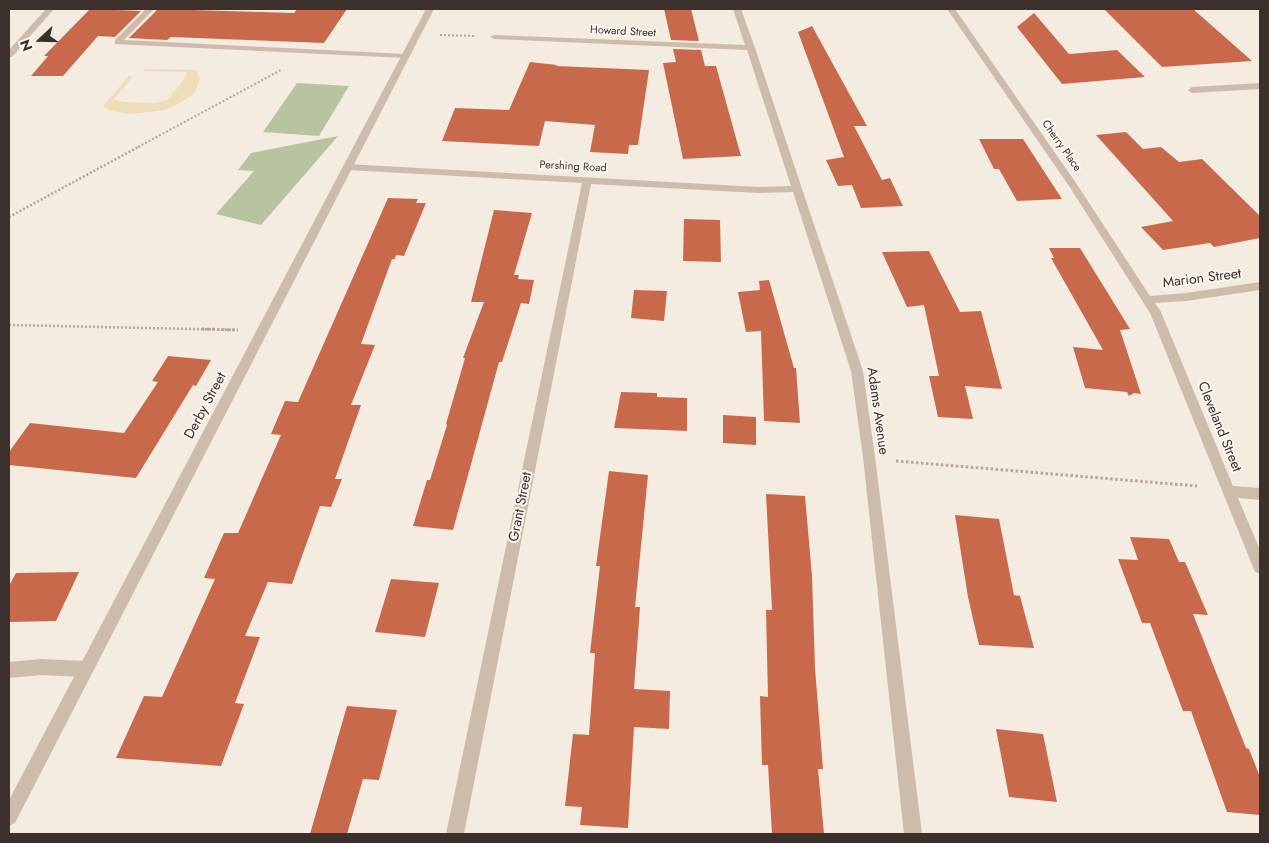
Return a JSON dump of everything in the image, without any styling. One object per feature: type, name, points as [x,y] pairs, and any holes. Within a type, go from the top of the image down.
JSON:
[{"type":"street","points":[[9,55],[50,9]]},
{"type":"street","points":[[150,9],[118,42],[405,56]]},
{"type":"street","name":"Derby Street","points":[[9,816],[430,9]]},
{"type":"street","name":"Adams Avenue","points":[[737,9],[854,356],[861,389],[913,834]]},
{"type":"street","name":"Cherry Place","points":[[951,9],[1063,169],[1148,300]]},
{"type":"street","name":"Howard Street","points":[[494,37],[750,48]]},
{"type":"street","points":[[1192,90],[1260,86]]},
{"type":"street","name":"Pershing Road","points":[[347,167],[759,190],[797,189]]},
{"type":"street","name":"Grant Street","points":[[455,834],[587,180]]},
{"type":"street","name":"Marion Street","points":[[1148,300],[1186,297],[1260,286]]},
{"type":"street","name":"Cleveland Street","points":[[1148,300],[1162,325],[1260,567]]},
{"type":"street","points":[[1229,491],[1260,494]]},
{"type":"street","points":[[9,670],[40,667],[85,669]]},
{"type":"path","points":[[432,34],[494,37]]},
{"type":"path","points":[[9,217],[314,52]]},
{"type":"path","points":[[9,324],[240,330]]},
{"type":"path","points":[[896,461],[1197,486]]},
{"type":"green space","points":[[297,83],[349,86],[319,136],[263,132]]},
{"type":"green space","points":[[338,136],[261,225],[216,214],[254,171],[238,170],[251,153]]},
{"type":"sand","points":[[145,69],[196,70],[200,78],[197,88],[191,96],[165,110],[131,114],[111,111],[103,106],[129,76],[133,76],[114,99],[123,102],[156,103],[167,100],[186,75],[186,72],[144,71]]},
{"type":"building","points":[[90,9],[141,11],[115,37],[98,36],[63,76],[31,76],[48,56],[44,56]]},
{"type":"building","points":[[158,9],[294,13],[297,9],[347,9],[324,43],[171,37],[167,40],[129,38]]},
{"type":"building","points":[[664,9],[691,9],[699,41],[671,40]]},
{"type":"building","points":[[1104,9],[1193,9],[1252,61],[1162,67]]},
{"type":"building","points":[[1034,13],[1069,54],[1117,50],[1145,77],[1062,84],[1017,27]]},
{"type":"building","points":[[812,26],[867,126],[854,126],[882,180],[890,178],[903,206],[861,208],[852,185],[838,186],[826,160],[844,157],[798,32]]},
{"type":"building","points":[[673,49],[701,50],[705,66],[716,66],[741,156],[683,159],[663,63],[676,62]]},
{"type":"building","points":[[530,62],[556,66],[649,70],[638,145],[629,145],[628,154],[590,152],[595,125],[545,121],[539,146],[442,141],[455,108],[509,110]]},
{"type":"building","points":[[1126,132],[1143,149],[1161,147],[1179,162],[1202,159],[1260,216],[1260,238],[1214,247],[1210,243],[1163,250],[1141,227],[1173,221],[1096,135]]},
{"type":"building","points":[[979,139],[1023,139],[1062,199],[1017,201],[999,169],[994,169]]},
{"type":"building","points":[[388,198],[418,199],[416,203],[426,203],[404,256],[396,255],[395,259],[392,259],[361,344],[375,345],[351,405],[361,405],[335,479],[342,479],[331,507],[320,506],[292,584],[268,582],[245,636],[260,637],[235,703],[244,704],[221,766],[116,758],[144,696],[162,697],[215,579],[204,578],[224,533],[238,533],[281,435],[271,434],[285,401],[298,402]]},
{"type":"building","points":[[494,210],[532,213],[514,275],[519,275],[518,279],[534,280],[529,304],[521,303],[502,362],[499,362],[453,530],[413,526],[447,425],[465,358],[463,358],[484,302],[471,302]]},
{"type":"building","points":[[684,219],[720,220],[721,262],[683,261]]},
{"type":"building","points":[[1049,248],[1080,248],[1130,329],[1120,330],[1141,394],[1134,393],[1129,396],[1127,392],[1085,388],[1073,347],[1103,350],[1051,258],[1054,258]]},
{"type":"building","points":[[929,251],[960,312],[981,311],[1002,389],[965,386],[973,419],[938,417],[929,376],[939,376],[924,305],[907,307],[882,252]]},
{"type":"building","points":[[769,280],[794,368],[796,368],[800,423],[764,421],[761,331],[746,332],[738,292],[760,290],[759,281]]},
{"type":"building","points":[[634,290],[667,291],[664,321],[631,318]]},
{"type":"building","points":[[168,356],[211,360],[196,386],[193,385],[136,478],[9,465],[9,452],[30,423],[124,433],[158,382],[152,381]]},
{"type":"building","points":[[621,392],[657,393],[657,397],[687,398],[687,431],[614,428]]},
{"type":"building","points":[[723,415],[756,417],[756,445],[723,443]]},
{"type":"building","points":[[609,471],[648,475],[635,607],[640,607],[634,689],[670,691],[669,729],[634,727],[628,828],[580,825],[582,807],[565,806],[573,734],[589,735],[595,653],[590,653],[600,566],[596,566]]},
{"type":"building","points":[[766,494],[805,496],[812,576],[815,668],[823,769],[818,769],[824,834],[772,834],[768,765],[762,765],[760,696],[768,697],[766,610],[772,610]]},
{"type":"building","points":[[955,515],[999,519],[1014,595],[1020,596],[1034,648],[979,645],[968,597]]},
{"type":"building","points":[[1130,537],[1169,539],[1179,562],[1185,562],[1208,615],[1193,614],[1246,748],[1249,749],[1260,777],[1260,815],[1227,812],[1191,711],[1183,711],[1150,623],[1142,623],[1118,559],[1138,560]]},
{"type":"building","points":[[79,572],[56,621],[9,622],[9,586],[16,573]]},
{"type":"building","points":[[391,579],[439,583],[425,637],[375,632]]},
{"type":"building","points":[[347,706],[397,710],[379,780],[363,779],[347,834],[310,834]]},
{"type":"building","points":[[996,729],[1043,734],[1057,802],[1009,797]]}]
